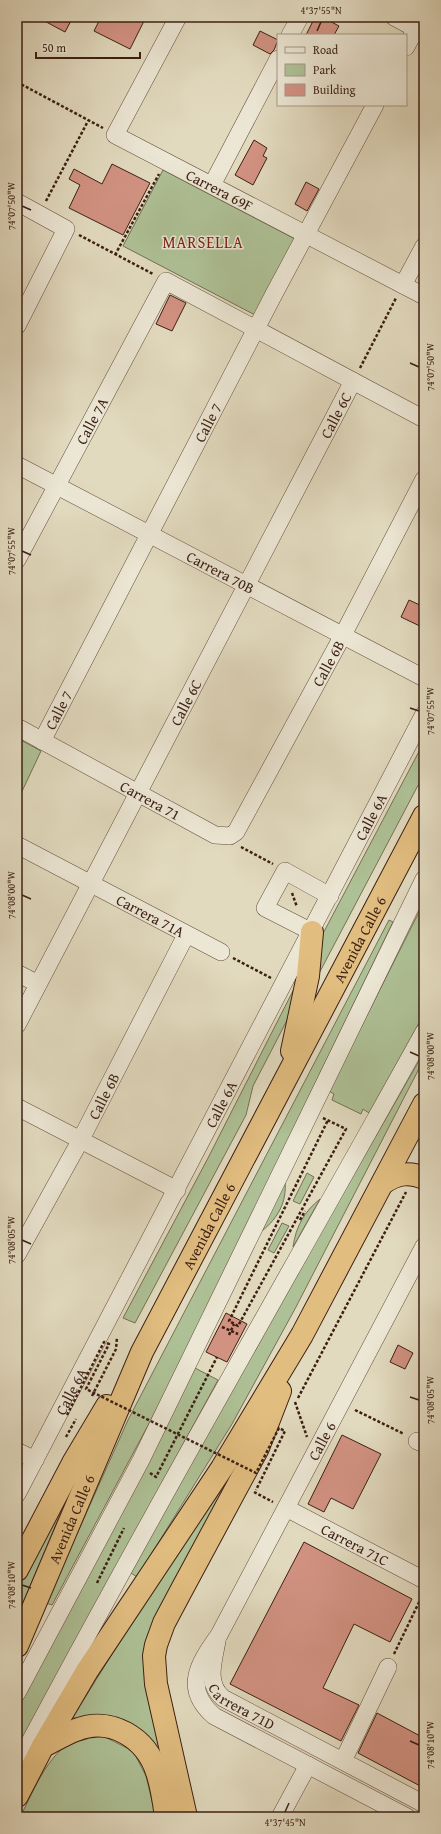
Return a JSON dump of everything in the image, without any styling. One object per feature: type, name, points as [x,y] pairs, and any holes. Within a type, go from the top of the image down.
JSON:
[{"type":"highway","name":"Avenida Calle 6","points":[[17,1646],[142,1352],[424,816]]},
{"type":"highway","points":[[285,1078],[306,982],[311,949],[308,930]]},
{"type":"highway","points":[[17,1796],[43,1746],[87,1671],[222,1468],[302,1335],[424,1104]]},
{"type":"highway","points":[[383,1184],[398,1175],[420,1176]]},
{"type":"highway","points":[[186,1817],[159,1699],[154,1656],[164,1624],[248,1488],[258,1448],[302,1335]]},
{"type":"highway","points":[[17,1570],[73,1463],[142,1352]]},
{"type":"highway","points":[[43,1746],[76,1729],[89,1726],[102,1725],[124,1730],[141,1744],[157,1771],[166,1817]]},
{"type":"street","points":[[115,135],[178,17]]},
{"type":"street","points":[[291,34],[300,17]]},
{"type":"street","points":[[394,17],[421,26],[407,46]]},
{"type":"street","points":[[212,185],[277,61]]},
{"type":"street","name":"Calle 7","points":[[42,741],[256,329],[374,106]]},
{"type":"street","name":"Carrera 69F","points":[[115,135],[424,296]]},
{"type":"street","points":[[17,202],[66,229],[17,326]]},
{"type":"street","points":[[403,285],[424,246]]},
{"type":"street","points":[[166,281],[424,419]]},
{"type":"street","name":"Calle 7A","points":[[17,560],[166,281]]},
{"type":"street","name":"Calle 6C","points":[[17,1025],[354,381]]},
{"type":"street","name":"Carrera 70B","points":[[17,465],[424,678]]},
{"type":"street","name":"Calle 6B","points":[[223,837],[230,836],[236,832],[343,635],[424,479]]},
{"type":"street","name":"Calle 6A","points":[[17,1494],[284,984],[308,930],[330,896],[424,714]]},
{"type":"street","name":"Carrera 71","points":[[17,727],[215,835],[223,837]]},
{"type":"street","name":"Carrera 71A","points":[[17,845],[186,935],[221,952]]},
{"type":"street","points":[[308,930],[265,908],[285,871],[330,896]]},
{"type":"street","points":[[17,1693],[141,1460],[424,879]]},
{"type":"street","name":"Calle 6B","points":[[17,1255],[80,1141],[186,935]]},
{"type":"street","points":[[17,973],[38,984]]},
{"type":"street","points":[[17,1766],[76,1655],[424,1032]]},
{"type":"street","points":[[17,1106],[80,1141],[177,1190]]},
{"type":"street","name":"Calle 6","points":[[219,1635],[277,1507],[342,1403],[424,1246]]},
{"type":"street","points":[[17,1451],[35,1460]]},
{"type":"street","name":"Carrera 71C","points":[[277,1507],[424,1580]]},
{"type":"street","name":"Carrera 71D","points":[[219,1635],[212,1676],[212,1683],[219,1695],[424,1804]]},
{"type":"street","name":"Carrera 71D","points":[[219,1635],[199,1665],[196,1684],[200,1701],[214,1716],[407,1817]]},
{"type":"street","points":[[343,1761],[388,1667]]},
{"type":"street","points":[[280,1817],[308,1765]]},
{"type":"path","points":[[17,82],[115,135]]},
{"type":"path","points":[[39,214],[88,121]]},
{"type":"path","points":[[116,255],[166,162]]},
{"type":"path","points":[[66,229],[166,281]]},
{"type":"path","points":[[354,381],[403,285]]},
{"type":"path","points":[[223,837],[285,871],[308,930]]},
{"type":"path","points":[[221,952],[284,984]]},
{"type":"path","points":[[346,1129],[239,1326],[228,1321],[328,1120],[351,1131]]},
{"type":"path","points":[[307,1438],[295,1402],[420,1176]]},
{"type":"path","points":[[222,1322],[220,1326],[240,1335],[242,1332]]},
{"type":"path","points":[[228,1335],[234,1324]]},
{"type":"path","points":[[67,1415],[104,1342],[108,1344],[86,1389],[256,1473],[279,1428],[286,1431],[248,1488],[277,1507]]},
{"type":"path","points":[[153,1466],[150,1474],[156,1477],[217,1357]]},
{"type":"path","points":[[342,1403],[420,1443]]},
{"type":"path","points":[[167,1438],[171,1430]]},
{"type":"path","points":[[388,1667],[424,1593]]},
{"type":"green space","points":[[163,170],[295,239],[255,315],[123,246]]},
{"type":"green space","points":[[17,738],[41,751],[17,802]]},
{"type":"green space","points":[[424,742],[424,774],[315,981],[318,943]]},
{"type":"green space","points":[[424,902],[424,1014],[369,1113],[363,1109],[361,1114],[332,1100],[334,1094],[329,1091]]},
{"type":"green space","points":[[389,920],[393,922],[168,1388],[52,1605],[46,1603],[128,1420]]},
{"type":"green space","points":[[299,979],[297,1001],[253,1086],[246,1115],[135,1323],[123,1318],[208,1158]]},
{"type":"green space","points":[[424,1052],[424,1059],[296,1307],[232,1424],[137,1577],[131,1573],[216,1416]]},
{"type":"green space","points":[[307,1173],[314,1177],[300,1204],[293,1201]]},
{"type":"green space","points":[[285,1181],[283,1203],[273,1221],[262,1231]]},
{"type":"green space","points":[[320,1199],[293,1247],[296,1232],[305,1214]]},
{"type":"green space","points":[[282,1223],[289,1226],[274,1253],[268,1250]]},
{"type":"green space","points":[[195,1368],[218,1380],[17,1749],[17,1708]]},
{"type":"green space","points":[[74,1481],[17,1617],[17,1587]]},
{"type":"green space","points":[[223,1485],[229,1488],[152,1633],[166,1764],[73,1717],[158,1580]]},
{"type":"green space","points":[[101,1735],[133,1751],[146,1776],[156,1817],[20,1817],[44,1771],[60,1750],[70,1742],[82,1737]]},
{"type":"building","points":[[37,17],[73,17],[65,32]]},
{"type":"building","points":[[101,17],[146,17],[130,49],[94,31]]},
{"type":"building","points":[[315,17],[322,17],[339,26],[335,34],[306,34]]},
{"type":"building","points":[[260,31],[277,40],[274,50],[270,54],[253,45]]},
{"type":"building","points":[[254,140],[267,148],[263,156],[267,158],[253,185],[235,175]]},
{"type":"building","points":[[112,164],[150,183],[123,235],[69,208],[80,185],[69,179],[74,169],[102,184]]},
{"type":"building","points":[[306,182],[319,189],[307,211],[295,204]]},
{"type":"building","points":[[170,295],[186,303],[172,331],[156,324]]},
{"type":"building","points":[[409,600],[424,607],[424,628],[401,617]]},
{"type":"building","points":[[226,1313],[247,1324],[227,1362],[206,1352]]},
{"type":"building","points":[[398,1345],[413,1353],[405,1369],[390,1362]]},
{"type":"building","points":[[342,1435],[381,1454],[353,1509],[331,1498],[324,1512],[308,1504]]},
{"type":"building","points":[[304,1542],[412,1599],[390,1642],[354,1624],[323,1688],[359,1705],[341,1741],[230,1684]]},
{"type":"building","points":[[377,1713],[424,1738],[424,1788],[358,1753]]},
{"type":"district","name":"MARSELLA","points":[[203,242]]}]
